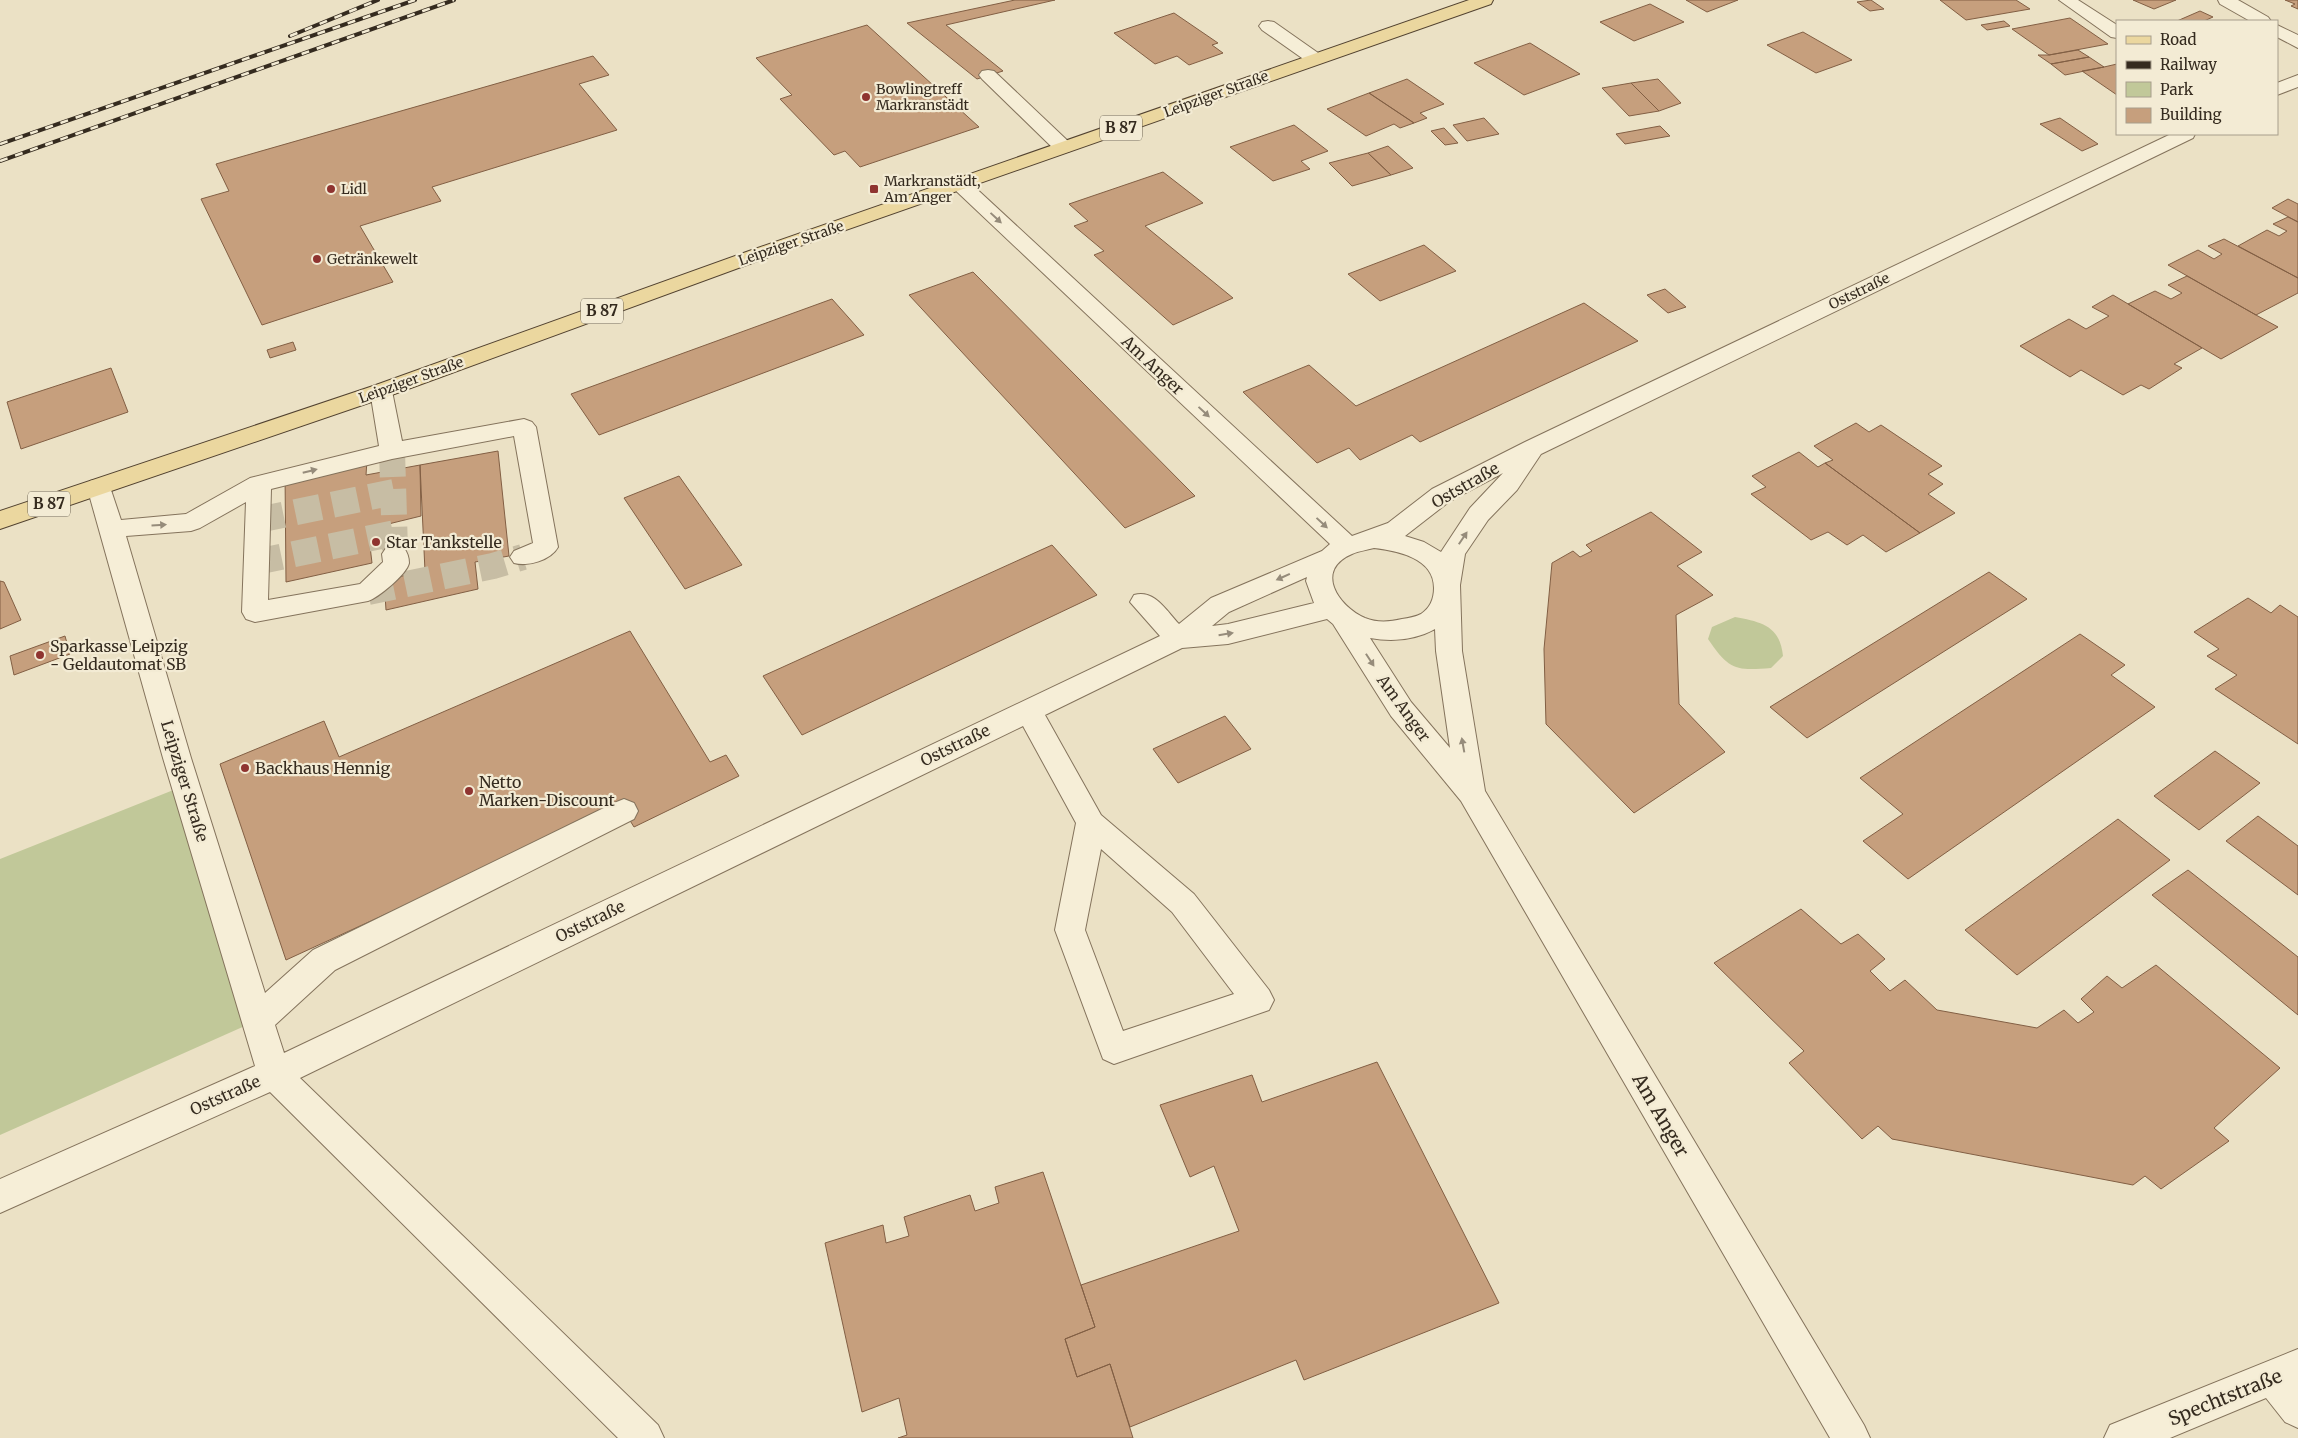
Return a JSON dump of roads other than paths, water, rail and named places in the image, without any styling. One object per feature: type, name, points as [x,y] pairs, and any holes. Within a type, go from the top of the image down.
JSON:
[{"type":"main road","name":"Leipziger Straße","points":[[0,520],[382,391],[756,255],[1485,0]]},
{"type":"street","points":[[2067,0],[2116,32]]},
{"type":"street","points":[[2226,0],[2260,20]]},
{"type":"street","points":[[1268,26],[1315,59]]},
{"type":"street","points":[[2278,31],[2298,43]]},
{"type":"street","points":[[988,76],[1064,147]]},
{"type":"street","points":[[2278,90],[2298,80]]},
{"type":"street","name":"Oststraße","points":[[0,1196],[274,1074],[1178,639],[1220,605],[1337,552],[1398,529],[1441,495],[1527,450],[2184,135]]},
{"type":"street","name":"Am Anger","points":[[960,184],[1337,552]]},
{"type":"street","points":[[382,391],[392,451]]},
{"type":"street","points":[[111,528],[191,522],[259,484],[392,451],[524,427],[546,547],[523,557]]},
{"type":"street","name":"Oststraße","points":[[1178,639],[1228,634],[1337,614],[1363,628],[1384,633],[1406,631],[1425,624],[1439,614],[1447,591],[1453,553],[1479,514],[1508,484],[1527,450]]},
{"type":"street","points":[[259,484],[255,612],[368,592],[396,564],[395,554]]},
{"type":"street","name":"Leipziger Straße","points":[[99,487],[177,758],[274,1074]]},
{"type":"street","name":"Oststraße","points":[[1374,539],[1394,541],[1413,546],[1429,556],[1442,569],[1447,591]]},
{"type":"street","points":[[1337,552],[1321,569],[1318,583],[1322,597],[1337,614]]},
{"type":"street","name":"Am Anger","points":[[1447,591],[1449,651],[1471,793]]},
{"type":"street","points":[[1143,602],[1178,639]]},
{"type":"street","name":"Am Anger","points":[[1337,614],[1401,709],[1471,793],[1851,1438]]},
{"type":"street","points":[[1028,710],[1091,824],[1183,904],[1258,1000],[1114,1049],[1070,930],[1091,824]]},
{"type":"street","points":[[258,1020],[324,960],[624,811]]},
{"type":"street","points":[[274,1074],[645,1438]]},
{"type":"street","points":[[2286,1372],[2298,1409]]},
{"type":"street","name":"Spechtstraße","points":[[2123,1438],[2286,1372]]},
{"type":"tunnel","points":[[392,451],[393,492]]},
{"type":"tunnel","points":[[258,520],[393,492]]},
{"type":"tunnel","points":[[393,492],[394,533]]},
{"type":"tunnel","points":[[256,562],[394,533]]},
{"type":"tunnel","points":[[394,533],[395,550]]},
{"type":"tunnel","points":[[368,592],[493,566],[523,557]]},
{"type":"railway","points":[[290,36],[378,0]]},
{"type":"railway","points":[[0,144],[415,0]]},
{"type":"railway","points":[[0,161],[454,0]]},
{"type":"place","name":"Bowlingtreff Markranstädt","points":[[866,97]]},
{"type":"place","name":"Lidl","points":[[331,189]]},
{"type":"place","name":"Markranstädt, Am Anger","points":[[874,189]]},
{"type":"place","name":"Getränkewelt","points":[[317,259]]},
{"type":"place","name":"Star Tankstelle","points":[[376,542]]},
{"type":"place","name":"Sparkasse Leipzig - Geldautomat SB","points":[[40,655]]},
{"type":"place","name":"Backhaus Hennig","points":[[245,768]]},
{"type":"place","name":"Netto Marken-Discount","points":[[469,791]]}]
